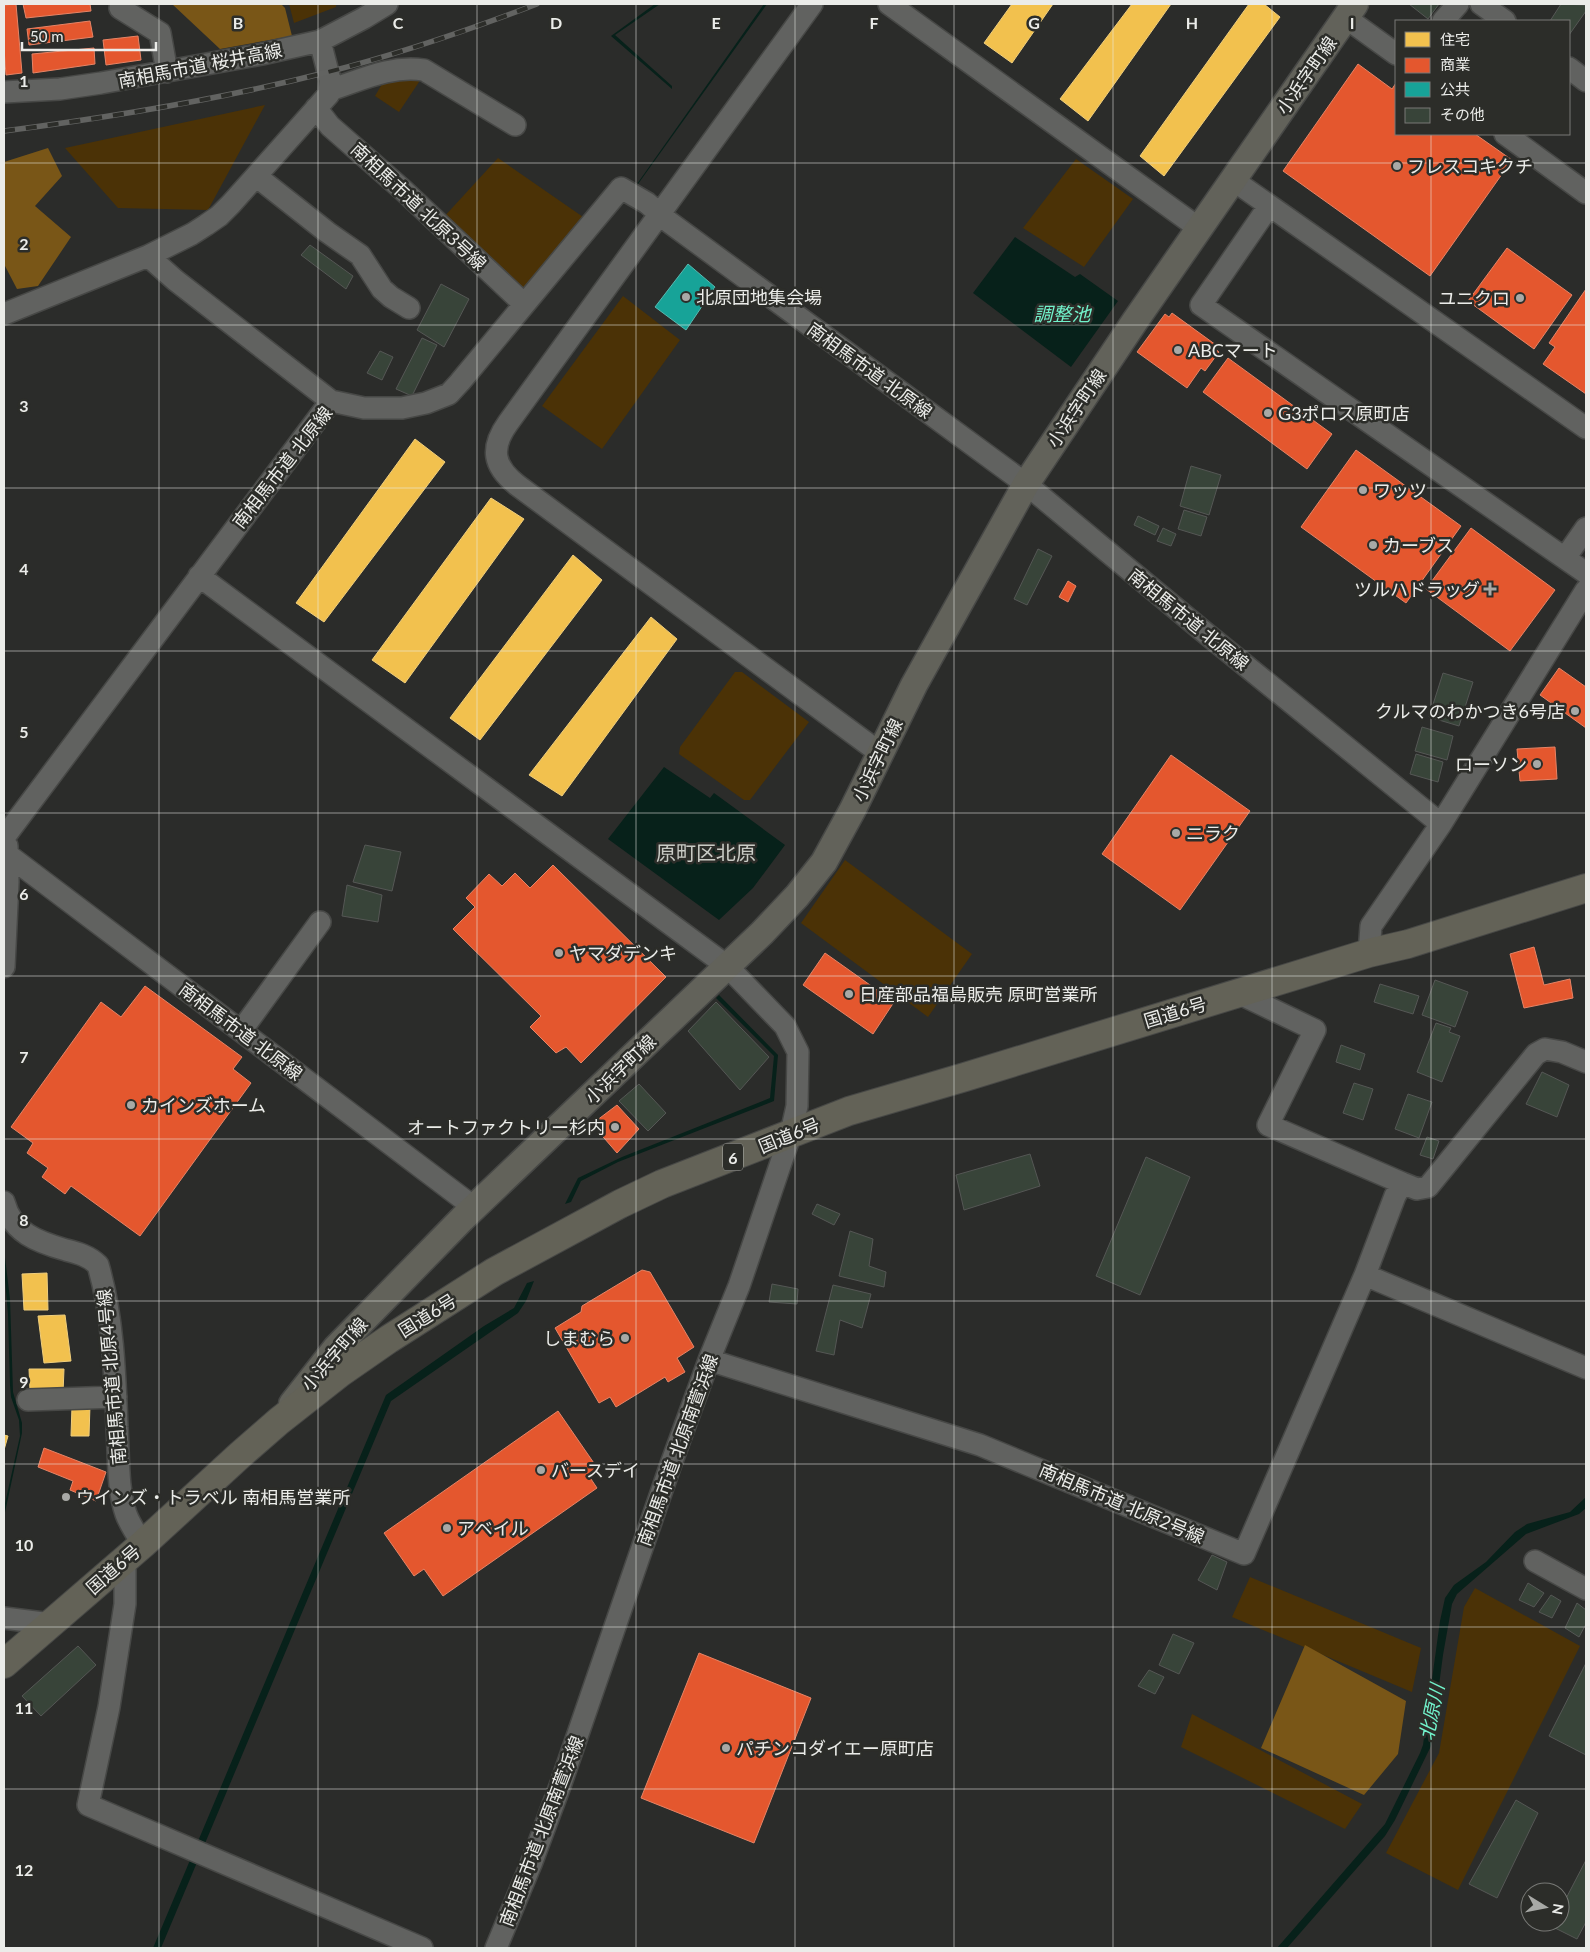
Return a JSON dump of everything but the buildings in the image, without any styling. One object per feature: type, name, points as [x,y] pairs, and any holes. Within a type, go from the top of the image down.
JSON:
[{"type":"highway","name":"国道6号","points":[[4,1664],[134,1551],[279,1420],[340,1373],[375,1348],[494,1272],[645,1192],[849,1111],[965,1078],[1369,953],[1408,944],[1586,888]]},
{"type":"main road","name":"小浜字町線","points":[[279,1420],[336,1348],[475,1208],[762,933],[792,902],[824,862],[946,626],[1026,484],[1129,329],[1350,11]]},
{"type":"street","name":"南相馬市道 桜井高線","points":[[4,92],[60,89],[167,72],[320,41],[353,13],[386,4]]},
{"type":"street","points":[[812,4],[502,431],[496,446],[497,461],[504,475],[517,485],[880,753]]},
{"type":"street","points":[[889,4],[1200,229]]},
{"type":"street","points":[[1444,20],[1458,4]]},
{"type":"street","points":[[1481,4],[1504,20]]},
{"type":"street","points":[[120,8],[160,33],[167,72]]},
{"type":"street","points":[[1350,11],[1395,53]]},
{"type":"street","points":[[320,41],[328,72],[330,90]]},
{"type":"street","points":[[4,314],[148,256],[192,234],[219,216],[330,90],[391,70],[407,68],[424,70],[515,125]]},
{"type":"street","points":[[1570,69],[1586,81]]},
{"type":"street","name":"南相馬市道 北原3号線","points":[[316,108],[330,126],[403,190],[524,304]]},
{"type":"street","points":[[1506,135],[1586,193]]},
{"type":"street","points":[[256,176],[327,232],[360,255],[382,289],[409,308]]},
{"type":"street","points":[[1233,180],[1586,428]]},
{"type":"street","name":"南相馬市道 北原線","points":[[475,1208],[241,1031],[6,836],[331,401],[364,408],[402,408],[426,403],[448,394],[621,188],[634,194],[669,222],[1026,484],[1203,631],[1441,824]]},
{"type":"street","points":[[1269,206],[1201,304],[1586,573]]},
{"type":"street","points":[[148,256],[175,280],[331,401]]},
{"type":"street","points":[[1565,558],[1586,528]]},
{"type":"street","name":"南相馬市道 北原南萱浜線","points":[[199,576],[727,966],[785,1026],[798,1052],[798,1106],[791,1133],[739,1286],[709,1360],[671,1464],[560,1786],[531,1864],[496,1948]]},
{"type":"street","points":[[1369,953],[1372,926],[1441,824],[1586,590]]},
{"type":"street","points":[[4,967],[8,882],[6,836]]},
{"type":"street","points":[[241,1031],[320,922]]},
{"type":"street","points":[[1238,993],[1315,1030],[1268,1125],[1417,1189],[1428,1187],[1536,1054],[1545,1049],[1562,1052],[1586,1062]]},
{"type":"street","points":[[1402,1183],[1395,1196],[1365,1275],[1586,1368]]},
{"type":"street","name":"南相馬市道 北原4号線","points":[[4,1202],[11,1220],[26,1234],[48,1244],[86,1256],[98,1265],[109,1325],[116,1397],[122,1497],[134,1551]]},
{"type":"street","name":"南相馬市道 北原2号線","points":[[709,1360],[980,1445],[1244,1554],[1365,1275]]},
{"type":"street","points":[[28,1400],[116,1397]]},
{"type":"street","points":[[134,1551],[109,1707],[88,1805],[422,1948]]},
{"type":"street","points":[[1535,1562],[1586,1589]]},
{"type":"street","points":[[4,1618],[51,1624]]},
{"type":"shaded area","points":[[172,4],[281,4],[285,8],[292,36],[220,49]]},
{"type":"shaded area","points":[[289,4],[336,4],[336,7],[294,23]]},
{"type":"shaded area","points":[[423,76],[399,112],[375,96],[385,79]]},
{"type":"shaded area","points":[[265,105],[208,210],[118,208],[65,148]]},
{"type":"shaded area","points":[[48,148],[62,176],[35,206],[71,237],[38,286],[17,289],[4,264],[4,162]]},
{"type":"shaded area","points":[[498,158],[586,219],[522,289],[442,219]]},
{"type":"shaded area","points":[[1076,159],[1133,199],[1084,267],[1023,228]]},
{"type":"shaded area","points":[[623,296],[680,340],[602,449],[542,406]]},
{"type":"shaded area","points":[[735,672],[742,672],[809,722],[750,800],[744,800],[679,754],[680,747]]},
{"type":"shaded area","points":[[845,860],[972,954],[928,1017],[801,923]]},
{"type":"shaded area","points":[[1250,1577],[1421,1648],[1412,1692],[1232,1617]]},
{"type":"shaded area","points":[[1475,1588],[1580,1646],[1458,1890],[1386,1853],[1439,1753],[1464,1607]]},
{"type":"shaded area","points":[[1305,1645],[1406,1701],[1398,1754],[1364,1795],[1261,1748]]},
{"type":"shaded area","points":[[1192,1714],[1362,1804],[1345,1829],[1181,1747]]},
{"type":"water","points":[[655,4],[660,4],[615,35],[672,86],[672,89],[611,36]]},
{"type":"water","points":[[764,4],[767,4],[637,184]]},
{"type":"water","name":"調整池","points":[[1015,237],[1075,277],[1080,274],[1118,301],[1071,367],[973,293]]},
{"type":"water","points":[[664,767],[710,798],[714,793],[785,845],[753,888],[719,920],[608,839]]},
{"type":"water","points":[[719,995],[778,1055],[774,1101],[618,1162],[581,1181],[571,1202],[565,1204],[578,1178],[622,1157],[770,1098],[774,1056],[716,998]]},
{"type":"water","points":[[4,1249],[10,1299],[13,1392],[22,1423],[22,1433],[4,1517],[4,1508],[20,1436],[19,1420],[11,1397]]},
{"type":"water","points":[[534,1281],[526,1301],[518,1313],[391,1401],[161,1948],[153,1948],[386,1395],[484,1326],[514,1308],[527,1283]]},
{"type":"water","name":"北原川","points":[[1586,1497],[1586,1508],[1579,1514],[1526,1534],[1457,1594],[1452,1604],[1443,1655],[1431,1746],[1395,1820],[1385,1836],[1287,1948],[1277,1948],[1385,1824],[1420,1753],[1423,1745],[1440,1621],[1445,1598],[1454,1585],[1486,1562],[1515,1532],[1527,1524],[1570,1512]]},
{"type":"railway","points":[[4,131],[86,120],[288,82],[355,65],[407,49],[537,4]]},
{"type":"place","name":"フレスコキクチ","points":[[1397,166]]},
{"type":"place","name":"北原団地集会場","points":[[686,297]]},
{"type":"place","name":"ユニクロ","points":[[1520,298]]},
{"type":"place","name":"ABCマート","points":[[1178,350]]},
{"type":"place","name":"G3ポロス原町店","points":[[1268,413]]},
{"type":"place","name":"ワッツ","points":[[1363,490]]},
{"type":"place","name":"カーブス","points":[[1373,545]]},
{"type":"place","name":"ツルハドラッグ","points":[[1490,589]]},
{"type":"place","name":"クルマのわかつき6号店","points":[[1575,711]]},
{"type":"place","name":"ローソン","points":[[1537,764]]},
{"type":"place","name":"ニラク","points":[[1176,833]]},
{"type":"place","name":"ヤマダデンキ","points":[[559,953]]},
{"type":"place","name":"日産部品福島販売 原町営業所","points":[[849,994]]},
{"type":"place","name":"カインズホーム","points":[[131,1105]]},
{"type":"place","name":"オートファクトリー杉内","points":[[615,1127]]},
{"type":"place","name":"しまむら","points":[[625,1338]]},
{"type":"place","name":"バースデイ","points":[[541,1470]]},
{"type":"place","name":"ウインズ・トラベル 南相馬営業所","points":[[66,1497]]},
{"type":"place","name":"アベイル","points":[[447,1528]]},
{"type":"place","name":"パチンコダイエー原町店","points":[[726,1748]]},
{"type":"district","name":"原町区北原","points":[[706,852]]}]
